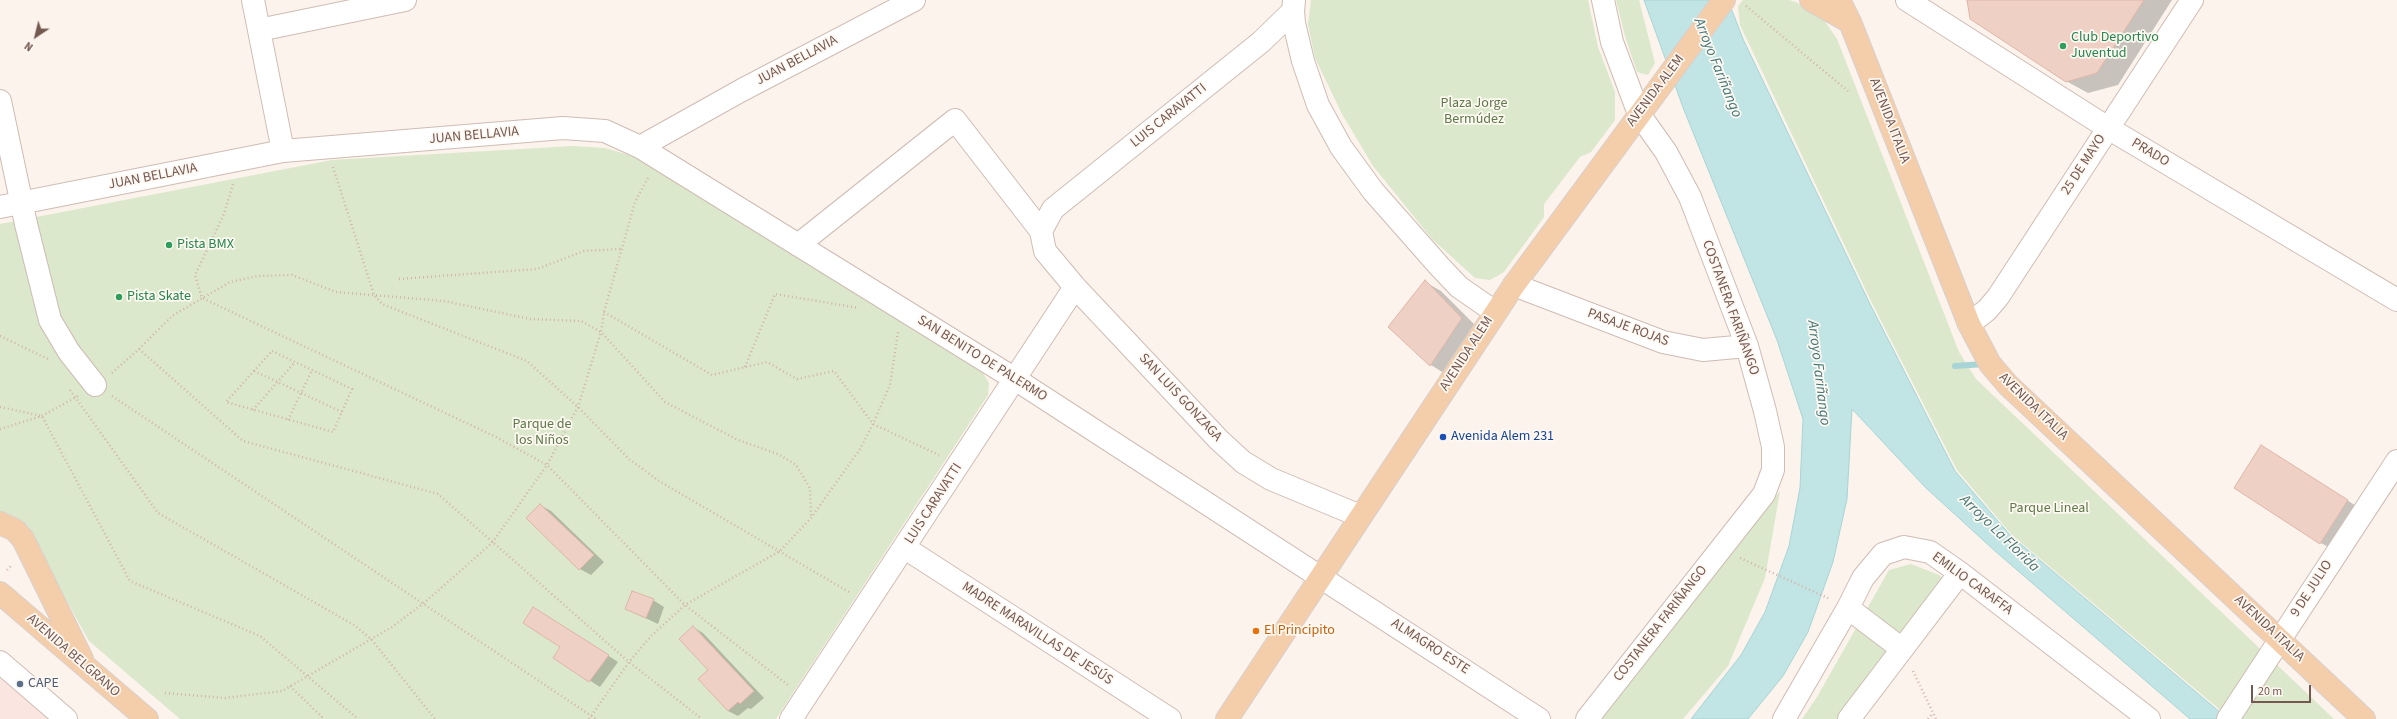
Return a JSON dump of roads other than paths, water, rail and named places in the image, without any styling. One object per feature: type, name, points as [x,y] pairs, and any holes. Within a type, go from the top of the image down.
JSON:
[{"type":"main road","name":"AVENIDA ALEM","points":[[1227,719],[1495,312],[1724,0]]},
{"type":"main road","points":[[1811,0],[1850,22]]},
{"type":"main road","name":"AVENIDA ITALIA","points":[[1839,0],[1850,22],[1969,324],[1990,364],[2008,385],[2280,638],[2364,719]]},
{"type":"main road","points":[[0,523],[15,530],[24,539],[86,667]]},
{"type":"main road","name":"AVENIDA BELGRANO","points":[[0,593],[147,719]]},
{"type":"street","points":[[253,0],[283,151]]},
{"type":"street","points":[[259,30],[405,0]]},
{"type":"street","name":"JUAN BELLAVIA","points":[[0,207],[283,151],[563,128],[605,131],[640,146],[742,90],[914,0]]},
{"type":"street","name":"COSTANERA FARIÑANGO","points":[[1587,719],[1764,494],[1773,470],[1773,447],[1747,346],[1690,197],[1666,152],[1639,114],[1612,42],[1603,0]]},
{"type":"street","name":"PRADO","points":[[1907,0],[2108,128],[2397,300]]},
{"type":"street","name":"25 DE MAYO","points":[[1969,324],[1987,310],[1998,297],[2192,0]]},
{"type":"street","points":[[1294,5],[1294,23],[1305,68],[1318,105],[1341,147],[1373,191],[1440,267],[1459,287],[1495,312]]},
{"type":"street","name":"LUIS CARAVATTI","points":[[1041,231],[1053,209],[1261,42],[1294,5]]},
{"type":"street","points":[[0,101],[21,202],[50,320],[69,352],[95,385]]},
{"type":"street","points":[[798,245],[955,120],[1041,231]]},
{"type":"street","name":"SAN BENITO DE PALERMO","points":[[640,146],[1015,379],[1321,576]]},
{"type":"street","name":"SAN LUIS GONZAGA","points":[[1041,231],[1044,251],[1075,287],[1213,434],[1243,462],[1271,479],[1360,516]]},
{"type":"street","name":"PASAJE ROJAS","points":[[1514,285],[1663,342],[1703,350],[1747,346]]},
{"type":"street","name":"LUIS CARAVATTI","points":[[790,719],[1075,287]]},
{"type":"street","name":"9 DE JULIO","points":[[2230,717],[2397,460]]},
{"type":"street","name":"EMILIO CARAFFA","points":[[1784,719],[1848,608],[1863,578],[1883,554],[1904,547],[1930,552],[1960,573],[2149,719]]},
{"type":"street","name":"MADRE MARAVILLAS DE JESÚS","points":[[904,548],[1170,719]]},
{"type":"street","points":[[1849,719],[1960,573]]},
{"type":"street","name":"ALMAGRO ESTE","points":[[1321,576],[1539,719]]},
{"type":"street","points":[[1848,608],[1902,649]]},
{"type":"street","points":[[0,662],[66,719]]},
{"type":"water","points":[[1644,0],[1728,0],[1743,39],[1869,302],[1955,471],[2010,535],[2228,719],[2190,719],[1995,551],[1925,487],[1852,409],[1847,499],[1833,562],[1808,632],[1783,676],[1748,719],[1691,719],[1741,655],[1765,612],[1789,546],[1800,488],[1803,419],[1777,340],[1684,110]]},
{"type":"waterway","points":[[1955,366],[1984,364]]},
{"type":"place","name":"Club Deportivo Juventud","points":[[2063,46]]},
{"type":"place","name":"Pista BMX","points":[[169,245]]},
{"type":"place","name":"Pista Skate","points":[[119,297]]},
{"type":"place","name":"Avenida Alem 231","points":[[1443,437]]},
{"type":"place","name":"El Principito","points":[[1256,631]]},
{"type":"place","name":"CAPE","points":[[20,684]]},
{"type":"water label","name":"Arroyo Fariñango","points":[[1717,68]]},
{"type":"water label","name":"Arroyo Fariñango","points":[[1818,373]]},
{"type":"water label","name":"Arroyo La Florida","points":[[1999,534]]},
{"type":"park label","name":"Plaza Jorge Bermúdez","points":[[1474,112]]},
{"type":"park label","name":"Parque de los Niños","points":[[542,434]]},
{"type":"park label","name":"Parque Lineal","points":[[2049,509]]}]
